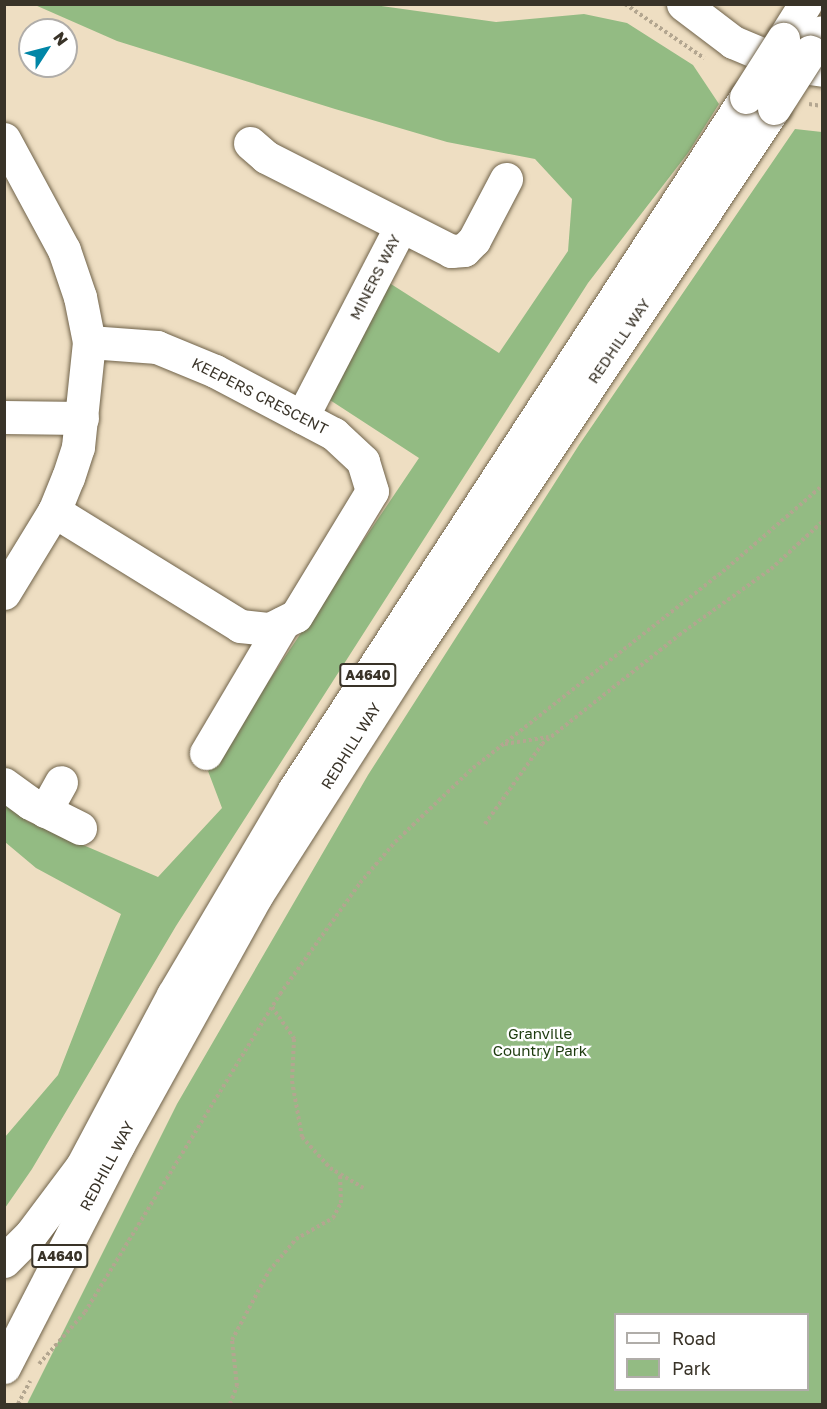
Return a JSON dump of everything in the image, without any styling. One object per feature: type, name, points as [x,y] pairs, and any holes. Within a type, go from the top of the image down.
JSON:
[{"type":"main road","points":[[682,4],[733,42],[788,65],[809,48]]},
{"type":"main road","name":"REDHILL WAY","points":[[4,1261],[38,1225],[82,1166],[173,995],[294,790],[760,102],[809,48],[805,4]]},
{"type":"main road","name":"REDHILL WAY","points":[[4,1367],[118,1145],[262,886],[760,102]]},
{"type":"main road","name":"MINERS WAY","points":[[250,143],[266,157],[401,226],[302,417]]},
{"type":"main road","points":[[4,593],[54,511],[78,447],[89,342],[80,297],[64,250],[6,146]]},
{"type":"main road","points":[[401,226],[451,251],[464,250],[474,240],[506,179]]},
{"type":"main road","name":"KEEPERS CRESCENT","points":[[89,342],[157,347],[215,371],[334,434],[363,461],[372,491],[296,616],[283,623],[206,753]]},
{"type":"main road","points":[[4,417],[82,418]]},
{"type":"main road","points":[[54,511],[240,626],[270,629],[283,623]]},
{"type":"main road","points":[[45,811],[62,782]]},
{"type":"main road","points":[[4,784],[45,811],[80,828]]},
{"type":"main road","name":"A4640","points":[[4,1281],[69,1207],[95,1164],[118,1145]]},
{"type":"path","points":[[18,1404],[39,1363],[85,1312],[272,1007],[360,883],[395,842],[472,768],[781,525],[822,486]]},
{"type":"path","points":[[485,824],[507,789],[551,737],[771,569],[822,522]]},
{"type":"path","points":[[504,744],[551,737]]},
{"type":"path","points":[[272,1007],[294,1039],[292,1081],[302,1137],[340,1175],[363,1188]]},
{"type":"path","points":[[230,1404],[237,1386],[232,1340],[269,1271],[296,1239],[333,1218],[341,1203],[340,1175]]},
{"type":"green space","points":[[367,4],[496,22],[584,14],[627,23],[693,65],[719,104],[688,153],[588,283],[176,926],[32,1169],[5,1208],[5,1137],[58,1075],[121,914],[36,868],[5,842],[5,801],[27,821],[158,877],[222,808],[208,771],[419,458],[313,389],[380,277],[499,353],[568,251],[572,199],[535,159],[447,142],[335,109],[117,41],[78,24],[78,18],[65,18],[35,5]]},
{"type":"green space","name":"Granville Country Park","points":[[795,129],[822,132],[822,1404],[27,1404],[177,1104],[368,775],[579,445]]}]
